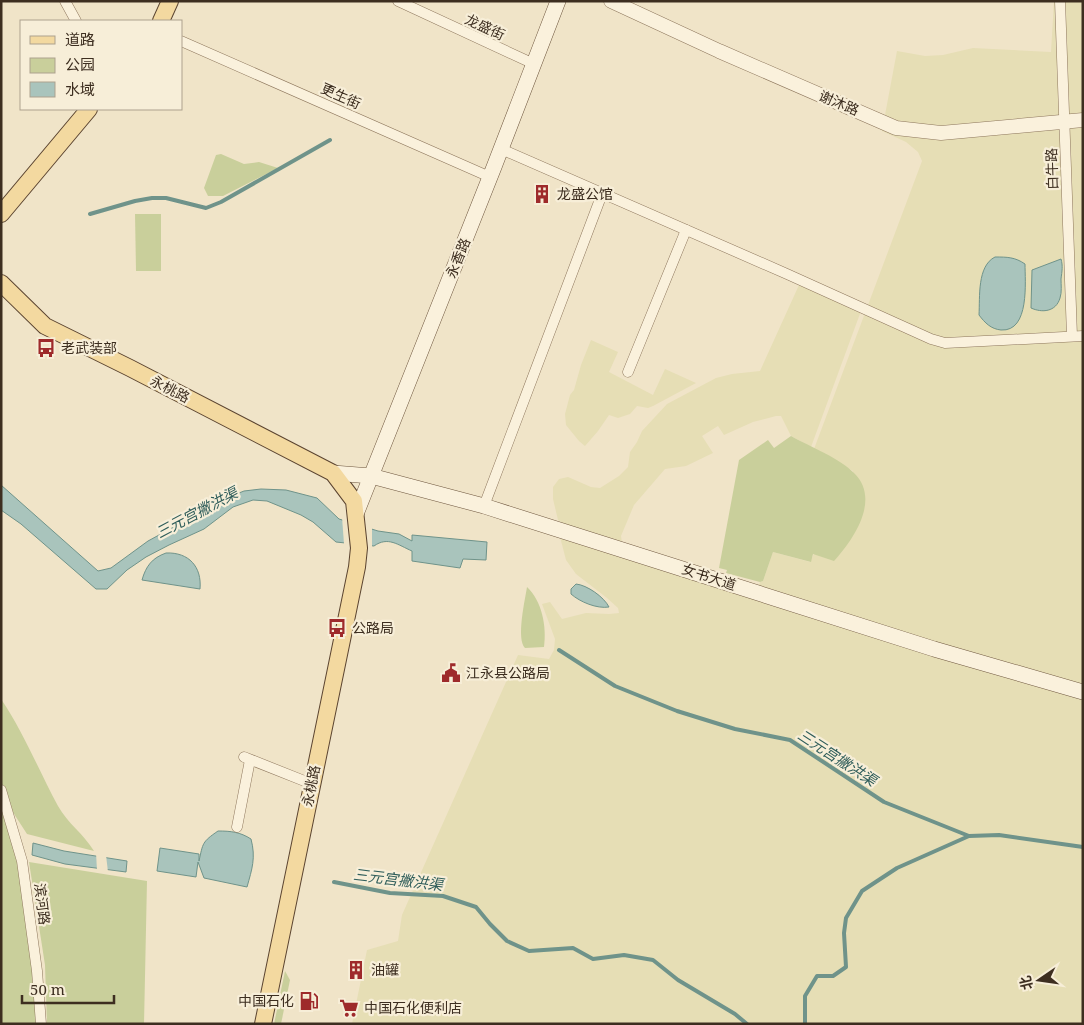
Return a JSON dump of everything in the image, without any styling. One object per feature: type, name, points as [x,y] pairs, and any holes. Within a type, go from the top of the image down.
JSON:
[{"type":"main road","points":[[161,20],[170,1]]},
{"type":"main road","name":"永香路","points":[[356,514],[501,150],[558,1]]},
{"type":"main road","points":[[1,214],[88,110]]},
{"type":"main road","name":"永桃路","points":[[1,283],[45,326],[332,473],[345,487],[354,501],[359,548],[357,567],[263,1024]]},
{"type":"main road","name":"女书大道","points":[[332,473],[371,476],[484,506],[934,649],[1083,692]]},
{"type":"street","points":[[65,1],[75,20]]},
{"type":"street","name":"龙盛街","points":[[398,1],[534,64]]},
{"type":"street","name":"谢沐路","points":[[611,1],[724,53],[896,128],[940,132],[1083,120]]},
{"type":"street","name":"白牛路","points":[[1060,1],[1064,122],[1077,336]]},
{"type":"street","name":"更生街","points":[[182,41],[490,177]]},
{"type":"street","points":[[501,150],[931,339],[944,343],[1077,336]]},
{"type":"street","points":[[484,506],[602,194]]},
{"type":"street","points":[[628,372],[686,230]]},
{"type":"street","points":[[237,827],[247,758],[312,784]]},
{"type":"street","name":"滨河路","points":[[1,790],[22,860],[36,963],[41,1024]]},
{"type":"shaded area","points":[[1054,1],[1083,1],[1083,1024],[352,1024],[367,950],[398,941],[402,915],[518,655],[549,659],[554,650],[555,639],[542,604],[550,602],[562,619],[586,613],[619,613],[618,608],[607,598],[576,574],[566,560],[559,533],[755,595],[760,582],[763,581],[773,552],[810,562],[853,471],[814,449],[922,161],[918,152],[906,142],[882,131],[897,51],[925,56],[943,55],[973,48],[1051,52]]},
{"type":"shaded area","points":[[799,285],[861,311],[811,447],[791,436],[781,416],[753,422],[724,435],[718,426],[702,436],[713,453],[686,466],[665,469],[634,505],[621,536],[622,543],[567,526],[558,520],[553,499],[553,487],[559,479],[568,477],[591,487],[600,488],[619,476],[628,467],[630,452],[642,431],[667,404],[716,378],[760,371]]},
{"type":"shaded area","points":[[591,340],[618,352],[609,372],[653,395],[665,369],[696,383],[648,408],[637,406],[630,414],[618,418],[609,415],[585,446],[566,425],[565,414],[570,395],[574,390]]},
{"type":"green space","points":[[221,154],[244,164],[259,162],[278,168],[223,196],[208,196],[204,188],[216,155]]},
{"type":"green space","points":[[135,214],[161,214],[161,271],[136,271]]},
{"type":"green space","points":[[791,436],[824,453],[854,473],[862,483],[865,495],[862,518],[849,542],[834,561],[813,554],[811,562],[773,552],[763,581],[760,582],[726,573],[727,570],[719,568],[739,460],[768,440],[774,448]]},
{"type":"green space","points":[[527,587],[540,607],[545,631],[544,647],[525,648],[522,643],[521,628]]},
{"type":"green space","points":[[1,699],[58,806],[94,851],[27,834],[5,800],[22,861],[40,1024],[1,1024]]},
{"type":"green space","points":[[29,862],[147,881],[144,1024],[47,1024],[45,965]]},
{"type":"green space","points":[[285,971],[290,980],[281,1024],[274,1024]]},
{"type":"water","points":[[995,257],[1011,258],[1025,264],[1025,293],[1021,314],[1017,323],[1010,328],[1001,330],[988,325],[979,315],[982,275],[989,261]]},
{"type":"water","points":[[1061,259],[1061,296],[1058,303],[1052,309],[1044,311],[1031,308],[1032,270]]},
{"type":"water","points":[[1,485],[98,571],[111,568],[148,541],[183,522],[196,519],[229,497],[244,491],[261,489],[286,490],[317,498],[339,519],[378,531],[399,534],[412,541],[412,535],[487,542],[486,560],[463,559],[460,568],[412,561],[412,551],[393,542],[379,543],[374,546],[336,542],[313,522],[301,515],[267,501],[253,500],[233,507],[204,529],[146,557],[127,570],[107,589],[96,589],[21,524],[1,510]]},
{"type":"water","points":[[166,553],[181,555],[192,562],[199,574],[200,589],[142,580],[150,563]]},
{"type":"water","points":[[576,584],[595,592],[609,607],[594,606],[575,597],[571,594],[571,589]]},
{"type":"water","points":[[218,831],[235,832],[251,839],[253,858],[247,887],[204,878],[198,862],[196,877],[157,871],[160,848],[199,854],[199,861],[204,843]]},
{"type":"water","points":[[33,843],[64,851],[127,861],[126,872],[65,864],[32,855]]},
{"type":"pier","points":[[342,517],[372,526],[372,548],[344,544]]},
{"type":"pier","points":[[96,853],[106,855],[108,872],[97,870]]},
{"type":"waterway","points":[[90,214],[152,198],[166,198],[206,208],[221,202],[330,140]]},
{"type":"waterway","name":"三元宫撇洪渠","points":[[559,650],[615,686],[677,711],[735,729],[790,740],[884,802],[969,836],[999,835],[1083,847]]},
{"type":"waterway","points":[[805,1024],[805,996],[817,976],[833,976],[846,967],[844,933],[846,918],[862,891],[897,868],[969,836]]},
{"type":"waterway","name":"三元宫撇洪渠","points":[[334,882],[390,893],[443,896],[476,907],[507,941],[529,951],[573,948],[593,959],[624,955],[653,960],[678,980],[735,1014],[747,1024]]},
{"type":"place","name":"龙盛公馆","points":[[542,194]]},
{"type":"place","name":"老武装部","points":[[46,348]]},
{"type":"place","name":"公路局","points":[[337,628]]},
{"type":"place","name":"江永县公路局","points":[[451,673]]},
{"type":"place","name":"油罐","points":[[356,970]]},
{"type":"place","name":"中国石化","points":[[309,1001]]},
{"type":"place","name":"中国石化便利店","points":[[349,1008]]}]
